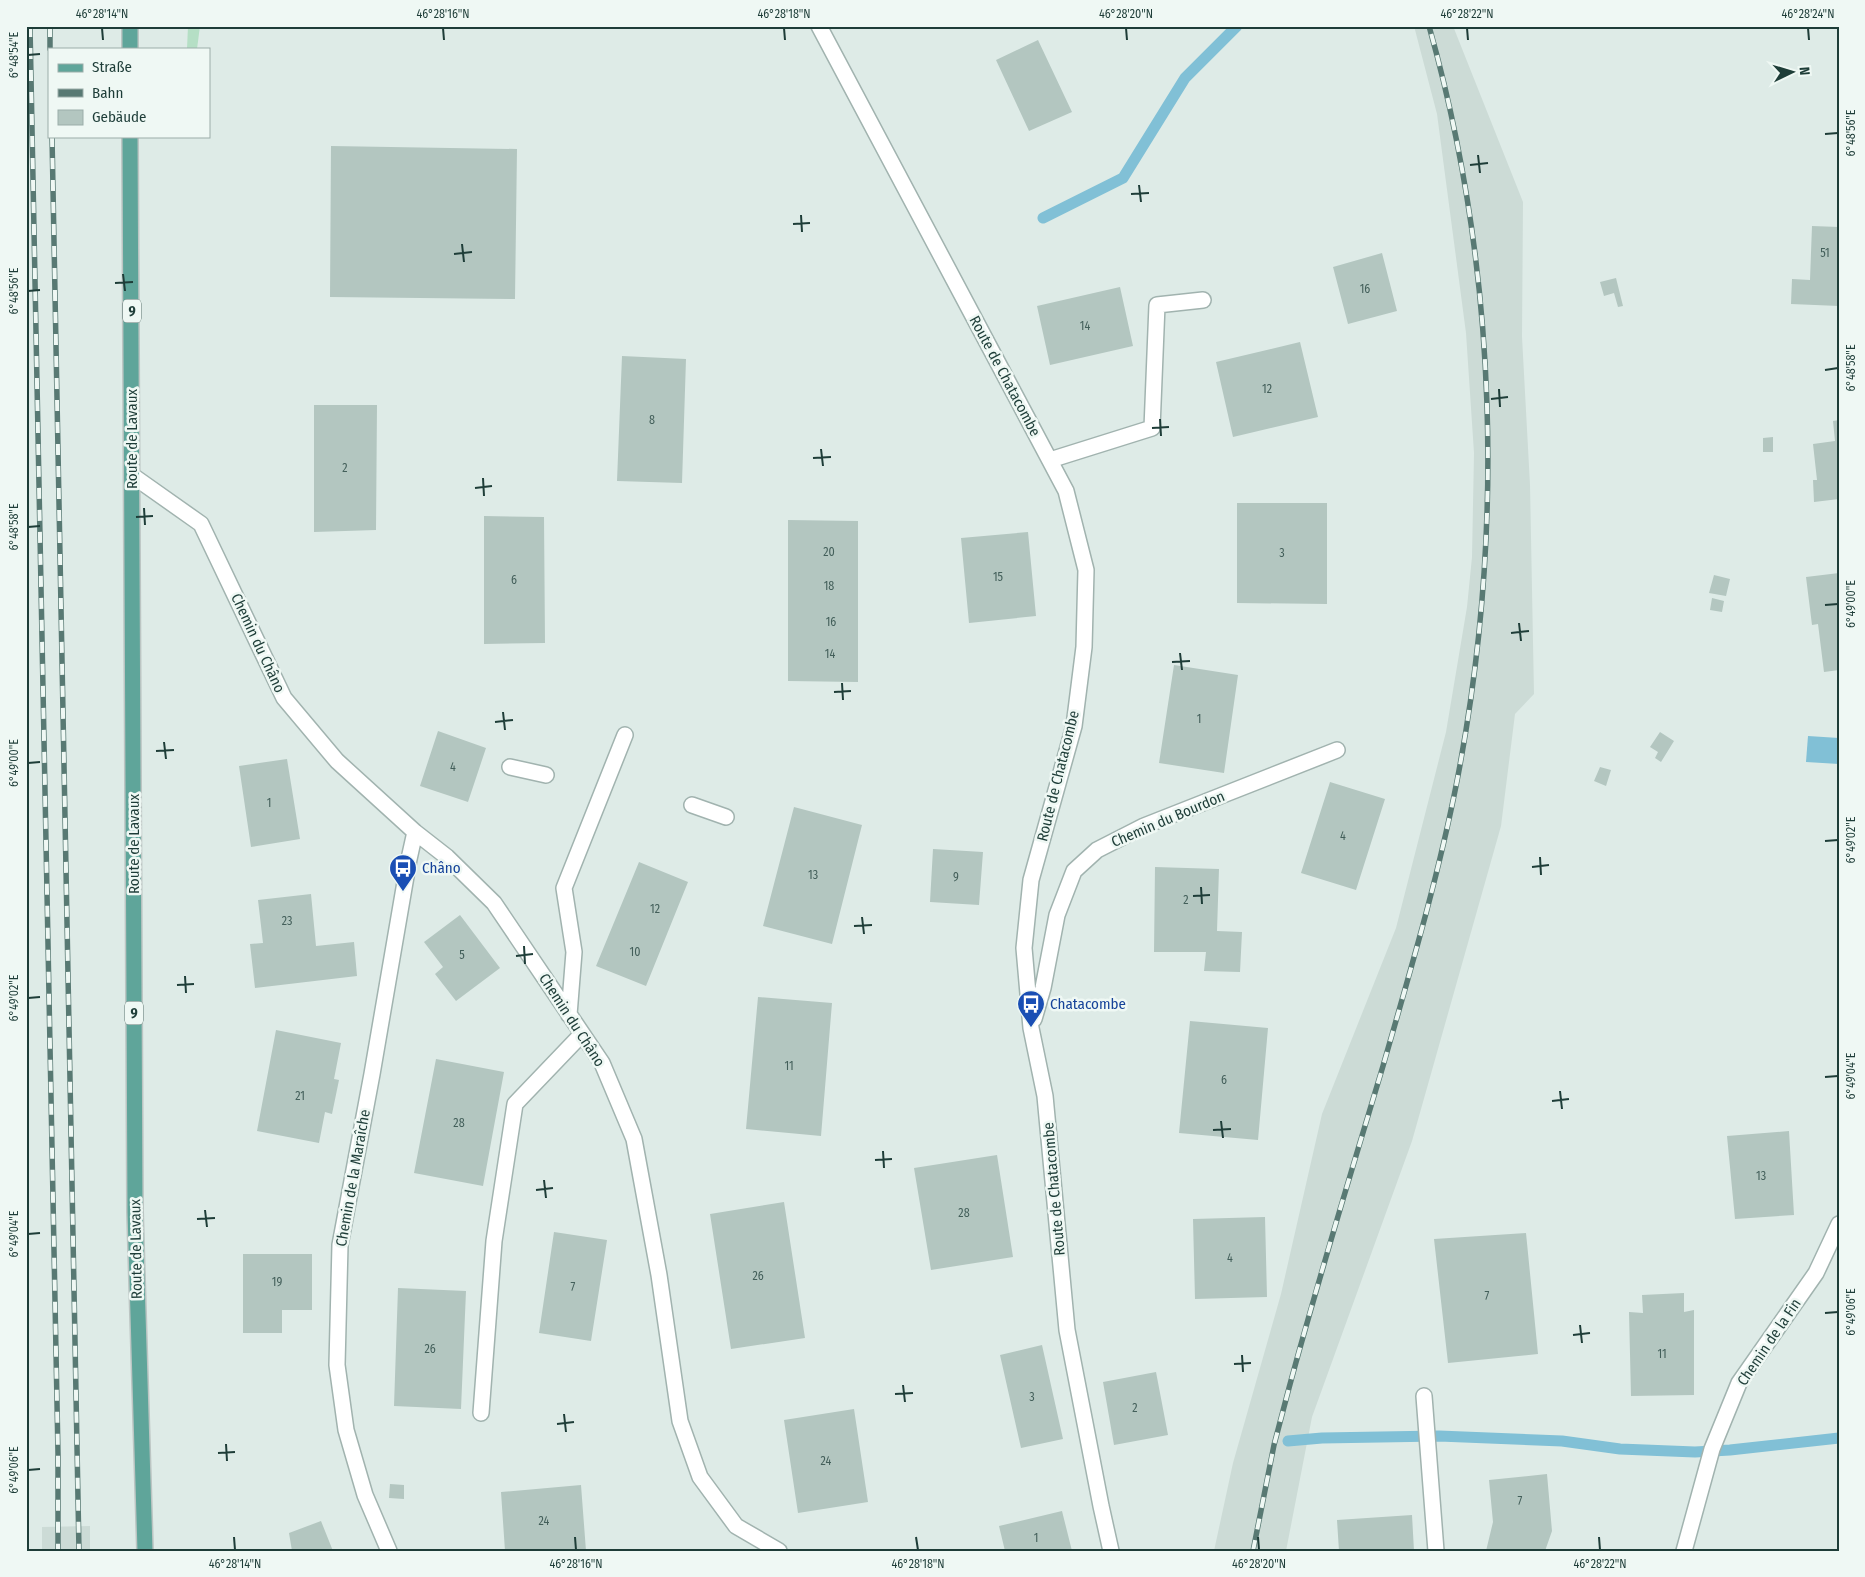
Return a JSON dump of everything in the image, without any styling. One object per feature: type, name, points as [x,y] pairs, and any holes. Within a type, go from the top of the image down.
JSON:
[{"type":"main road","points":[[130,26],[130,48]]},
{"type":"main road","name":"Route de Lavaux","points":[[130,138],[135,1212],[145,1551]]},
{"type":"street","name":"Route de Chatacombe","points":[[819,26],[1066,491],[1086,570],[1084,647],[1074,726],[1031,880],[1024,948],[1031,1028],[1045,1096],[1068,1330],[1111,1551]]},
{"type":"street","points":[[1050,460],[1152,428],[1157,305],[1203,300]]},
{"type":"street","name":"Chemin du Châno","points":[[133,476],[201,524],[284,698],[337,761],[415,832],[448,857],[494,903],[602,1063],[634,1139],[659,1274],[680,1421],[700,1477],[736,1526],[779,1551]]},
{"type":"street","points":[[569,1014],[574,952],[564,888],[625,735]]},
{"type":"street","name":"Chemin du Bourdon","points":[[1031,1028],[1042,988],[1057,915],[1074,871],[1097,850],[1144,826],[1337,750]]},
{"type":"street","points":[[510,767],[546,775]]},
{"type":"street","points":[[692,805],[726,817]]},
{"type":"street","name":"Chemin de la Maraîche","points":[[389,1551],[365,1495],[346,1430],[337,1365],[340,1245],[415,832]]},
{"type":"street","points":[[481,1413],[494,1241],[515,1104],[582,1034]]},
{"type":"street","name":"Chemin de la Fin","points":[[1684,1551],[1712,1449],[1739,1383],[1816,1273],[1839,1224]]},
{"type":"street","points":[[1424,1396],[1436,1551]]},
{"type":"shaded area","points":[[1414,26],[1453,26],[1523,202],[1522,337],[1530,485],[1534,694],[1515,714],[1501,826],[1412,1141],[1312,1417],[1286,1551],[1214,1551],[1233,1463],[1281,1294],[1322,1114],[1396,928],[1446,732],[1467,607],[1472,557],[1474,453],[1466,333],[1437,114]]},
{"type":"shaded area","points":[[90,1526],[90,1551],[42,1551],[42,1527]]},
{"type":"green space","points":[[188,26],[200,26],[197,48],[187,48]]},
{"type":"water","points":[[1808,736],[1839,738],[1839,764],[1806,762]]},
{"type":"building","points":[[1038,40],[1072,112],[1029,131],[996,60]]},
{"type":"building","points":[[331,146],[517,149],[515,299],[330,297]]},
{"type":"building","points":[[1812,226],[1839,227],[1839,306],[1791,304],[1792,279],[1810,280]]},
{"type":"building","points":[[1382,253],[1397,311],[1348,324],[1333,267]]},
{"type":"building","points":[[1616,278],[1623,306],[1618,307],[1614,293],[1604,296],[1600,282]]},
{"type":"building","points":[[1120,287],[1133,346],[1050,365],[1037,306]]},
{"type":"building","points":[[1300,342],[1318,417],[1233,437],[1216,362]]},
{"type":"building","points":[[622,356],[686,359],[682,483],[617,481]]},
{"type":"building","points":[[314,405],[377,405],[376,530],[314,532]]},
{"type":"building","points":[[1839,420],[1839,499],[1814,502],[1813,480],[1817,480],[1813,444],[1835,441],[1833,421]]},
{"type":"building","points":[[1773,437],[1773,452],[1763,452],[1763,438]]},
{"type":"building","points":[[1237,503],[1327,503],[1327,604],[1237,603]]},
{"type":"building","points":[[484,516],[544,517],[545,643],[484,644]]},
{"type":"building","points":[[788,520],[858,521],[858,682],[788,681]]},
{"type":"building","points":[[1028,532],[1036,616],[969,623],[961,538]]},
{"type":"building","points":[[1839,573],[1839,670],[1824,672],[1818,624],[1812,625],[1806,577]]},
{"type":"building","points":[[1714,575],[1730,579],[1726,596],[1709,593]]},
{"type":"building","points":[[1712,598],[1724,601],[1722,612],[1710,610]]},
{"type":"building","points":[[1174,665],[1238,675],[1224,773],[1159,763]]},
{"type":"building","points":[[438,731],[486,748],[468,802],[420,786]]},
{"type":"building","points":[[1660,732],[1674,741],[1661,762],[1655,758],[1658,752],[1650,747]]},
{"type":"building","points":[[287,759],[300,839],[251,847],[239,766]]},
{"type":"building","points":[[1600,767],[1611,770],[1606,786],[1594,781]]},
{"type":"building","points":[[1330,782],[1385,799],[1356,890],[1301,873]]},
{"type":"building","points":[[794,807],[862,825],[832,944],[763,926]]},
{"type":"building","points":[[933,849],[983,852],[979,905],[930,902]]},
{"type":"building","points":[[639,862],[688,882],[646,986],[596,966]]},
{"type":"building","points":[[1155,867],[1219,869],[1217,931],[1242,932],[1240,972],[1204,971],[1206,952],[1154,952]]},
{"type":"building","points":[[311,894],[316,946],[354,942],[357,976],[255,988],[250,944],[263,943],[258,900]]},
{"type":"building","points":[[460,915],[500,968],[456,1001],[435,974],[443,967],[424,942]]},
{"type":"building","points":[[758,997],[832,1003],[821,1136],[746,1129]]},
{"type":"building","points":[[1190,1021],[1268,1028],[1258,1140],[1179,1133]]},
{"type":"building","points":[[276,1030],[341,1043],[334,1079],[339,1080],[332,1114],[325,1112],[319,1143],[257,1131]]},
{"type":"building","points":[[436,1059],[504,1072],[483,1186],[414,1173]]},
{"type":"building","points":[[1789,1131],[1794,1215],[1735,1219],[1727,1136]]},
{"type":"building","points":[[997,1155],[1013,1257],[931,1270],[914,1168]]},
{"type":"building","points":[[784,1202],[805,1338],[731,1349],[710,1214]]},
{"type":"building","points":[[1265,1217],[1267,1297],[1195,1299],[1193,1219]]},
{"type":"building","points":[[554,1232],[607,1240],[591,1341],[539,1333]]},
{"type":"building","points":[[1526,1233],[1538,1354],[1448,1363],[1434,1239]]},
{"type":"building","points":[[243,1254],[312,1254],[312,1310],[282,1310],[282,1333],[243,1333]]},
{"type":"building","points":[[398,1288],[466,1291],[461,1409],[394,1406]]},
{"type":"building","points":[[1684,1293],[1684,1312],[1694,1310],[1694,1395],[1631,1396],[1629,1312],[1643,1313],[1642,1295]]},
{"type":"building","points":[[1042,1345],[1063,1439],[1021,1448],[1000,1355]]},
{"type":"building","points":[[1156,1372],[1168,1435],[1114,1445],[1103,1382]]},
{"type":"building","points":[[854,1409],[868,1502],[798,1513],[784,1420]]},
{"type":"building","points":[[1547,1474],[1552,1531],[1545,1551],[1486,1551],[1493,1522],[1489,1480]]},
{"type":"building","points":[[390,1484],[404,1485],[404,1499],[389,1498]]},
{"type":"building","points":[[581,1485],[586,1551],[505,1551],[501,1492]]},
{"type":"building","points":[[1062,1511],[1072,1551],[1005,1551],[999,1526]]},
{"type":"building","points":[[1412,1515],[1414,1551],[1339,1551],[1337,1520]]},
{"type":"building","points":[[321,1521],[333,1551],[292,1551],[289,1533]]},
{"type":"waterway","points":[[1043,218],[1123,178],[1185,78],[1237,26]]},
{"type":"waterway","points":[[1288,1441],[1322,1438],[1439,1436],[1562,1441],[1620,1449],[1695,1452],[1839,1438]]},
{"type":"railway","points":[[30,26],[58,1454],[58,1551]]},
{"type":"railway","points":[[50,26],[50,48]]},
{"type":"railway","points":[[1253,1551],[1274,1445],[1289,1388],[1393,1031],[1432,889],[1457,781],[1472,687],[1483,592],[1487,497],[1487,402],[1481,307],[1469,212],[1452,119],[1429,26]]},
{"type":"railway","points":[[52,138],[79,1551]]},
{"type":"place","name":"Châno","points":[[403,892]]},
{"type":"place","name":"Chatacombe","points":[[1031,1028]]}]
